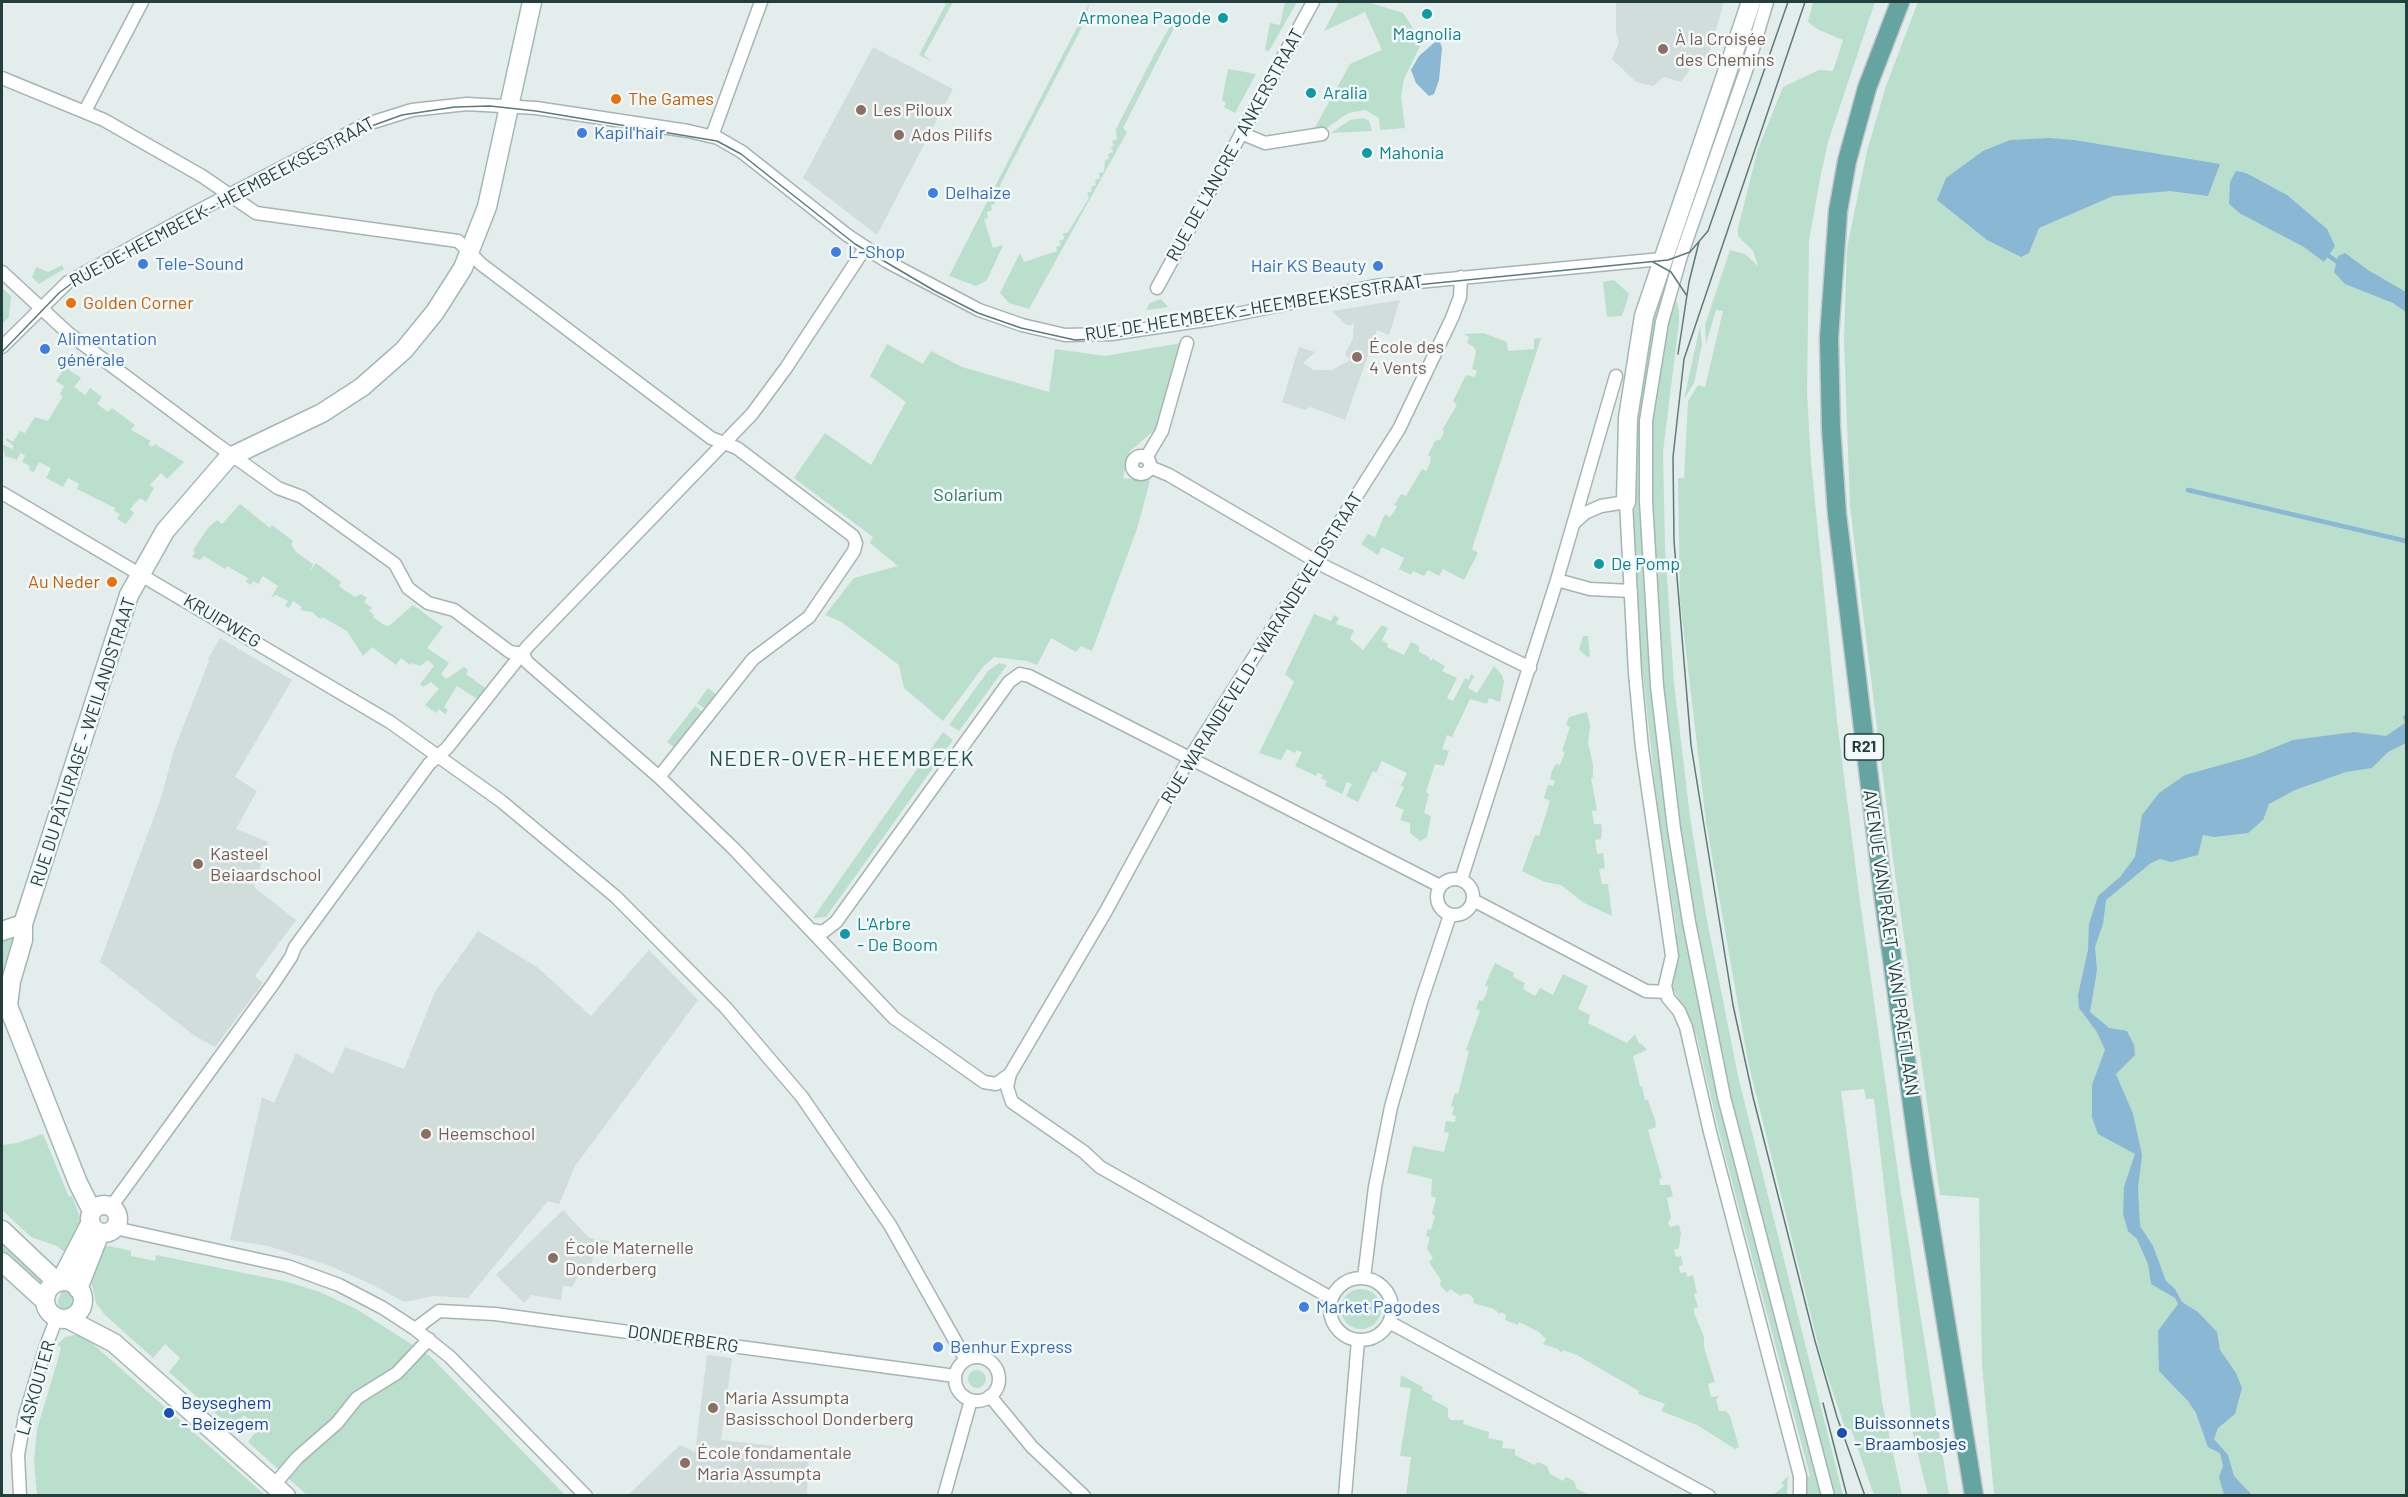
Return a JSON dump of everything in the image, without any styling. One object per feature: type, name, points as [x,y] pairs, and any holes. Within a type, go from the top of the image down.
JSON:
[{"type":"main road","name":"AVENUE VAN PRAET - VAN PRAETLAAN","points":[[1900,2],[1867,88],[1847,161],[1838,211],[1830,327],[1831,428],[1837,514],[1883,893],[1920,1162],[1974,1496]]},
{"type":"street","points":[[85,111],[142,2]]},
{"type":"street","name":"RUE DU PÂTURAGE - WEILANDSTRAAT","points":[[6,989],[22,940],[23,924],[74,771],[118,622],[141,573],[171,523],[231,455],[322,413],[376,376],[426,324],[463,268],[487,207],[532,2]]},
{"type":"street","points":[[712,136],[761,2]]},
{"type":"street","name":"RUE DE L'ANCRE - ANKERSTRAAT","points":[[1157,288],[1313,2]]},
{"type":"street","points":[[1751,2],[1644,316],[1631,392],[1627,433],[1626,502],[1642,748],[1672,956],[1665,980],[1666,992],[1686,1026],[1710,1132],[1800,1476],[1800,1496]]},
{"type":"street","points":[[1767,2],[1662,322],[1646,421],[1646,512],[1662,730],[1674,829],[1698,972],[1735,1139],[1828,1496]]},
{"type":"street","points":[[2,78],[85,111],[153,147],[256,213],[458,241],[481,264],[711,438],[737,448],[855,540],[854,551],[809,617],[753,659],[659,777]]},
{"type":"street","name":"RUE DE HEEMBEEK - HEEMBEEKSESTRAAT","points":[[2,347],[61,286],[78,275],[342,135],[378,120],[440,106],[511,105],[712,136],[742,152],[865,248],[936,289],[980,310],[1022,325],[1075,336],[1111,334],[1212,319],[1356,289],[1662,259]]},
{"type":"street","points":[[1242,133],[1265,143],[1322,134]]},
{"type":"street","points":[[63,1318],[78,1314],[100,1224],[101,1206],[111,1207],[273,984],[295,947],[429,764],[440,755],[524,654],[768,394],[865,248]]},
{"type":"street","points":[[2,272],[68,333],[231,455],[278,488],[302,497],[394,564],[408,588],[428,603],[454,610],[510,652],[524,654]]},
{"type":"street","name":"RUE WARANDEVELD - WARANDEVELDSTRAAT","points":[[1010,1074],[1106,911],[1190,757],[1379,463],[1407,413],[1456,308],[1460,297],[1461,277]]},
{"type":"street","points":[[1187,343],[1162,431],[1148,463],[1316,562],[1530,668]]},
{"type":"street","points":[[1461,880],[1530,668],[1616,376]]},
{"type":"street","name":"KRUIPWEG","points":[[2,493],[355,699],[440,755],[542,833],[616,897],[761,1046],[802,1097],[862,1181],[909,1257],[966,1360]]},
{"type":"street","points":[[1574,523],[1585,513],[1601,506],[1626,502]]},
{"type":"street","points":[[1557,580],[1590,589],[1630,591]]},
{"type":"street","points":[[524,654],[527,662],[659,777],[905,1026],[984,1082],[996,1084],[1010,1074]]},
{"type":"street","points":[[811,930],[823,932],[836,922],[1016,675],[1029,676],[1440,886]]},
{"type":"street","points":[[1448,880],[1461,880],[1472,890],[1473,900],[1465,913],[1450,915],[1437,903],[1440,886],[1448,880]]},
{"type":"street","points":[[1473,900],[1646,991],[1666,992]]},
{"type":"street","points":[[1364,1278],[1375,1187],[1391,1107],[1409,1042],[1450,915]]},
{"type":"street","points":[[2,931],[23,924]]},
{"type":"street","points":[[6,989],[78,1183],[100,1224],[299,1270],[359,1295],[429,1339],[468,1374],[586,1496]]},
{"type":"street","points":[[1010,1074],[1006,1091],[1012,1102],[1084,1152],[1100,1167],[1331,1298]]},
{"type":"street","points":[[45,1301],[47,1289],[58,1282],[100,1224]]},
{"type":"street","points":[[2,1230],[58,1282],[68,1282],[81,1296],[114,1344],[280,1490],[297,1458],[337,1423],[357,1398],[397,1373],[429,1339]]},
{"type":"street","points":[[2,1262],[45,1301],[48,1309],[114,1344]]},
{"type":"street","points":[[1364,1278],[1379,1284],[1385,1290],[1392,1305],[1389,1322],[1373,1338],[1358,1340],[1344,1336],[1334,1326],[1330,1312],[1331,1298],[1341,1285],[1364,1278]]},
{"type":"street","name":"DONDERBERG","points":[[415,1329],[439,1311],[495,1314],[955,1376]]},
{"type":"street","name":"LASKOUTER","points":[[20,1496],[18,1455],[25,1416],[63,1318]]},
{"type":"street","points":[[1389,1322],[1708,1496]]},
{"type":"street","points":[[1345,1496],[1358,1340]]},
{"type":"street","points":[[979,1357],[995,1367],[999,1380],[990,1396],[981,1401],[971,1400],[957,1388],[955,1376],[960,1365],[966,1360],[979,1357]]},
{"type":"street","points":[[990,1396],[1032,1446],[1084,1496]]},
{"type":"street","points":[[944,1496],[971,1400]]},
{"type":"shaded area","name":"À la Croisée des Chemins","points":[[1616,2],[1724,2],[1708,57],[1696,61],[1681,82],[1664,77],[1653,86],[1636,82],[1612,59],[1619,42],[1616,33]]},
{"type":"shaded area","points":[[873,47],[953,89],[877,235],[803,178]]},
{"type":"shaded area","name":"École des 4 Vents","points":[[1400,300],[1389,335],[1377,330],[1345,420],[1310,407],[1305,410],[1282,402],[1299,347],[1315,352],[1303,363],[1314,370],[1332,370],[1350,360],[1345,354],[1353,338],[1354,323],[1350,326],[1345,324],[1332,311]]},
{"type":"shaded area","name":"Kasteel Beiaardschool","points":[[220,638],[292,680],[235,777],[257,791],[236,829],[268,842],[254,887],[296,920],[255,976],[263,983],[215,1047],[195,1036],[100,962],[161,798],[174,750],[208,659]]},
{"type":"shaded area","name":"Heemschool","points":[[478,931],[537,967],[591,1016],[649,950],[698,1000],[575,1166],[559,1204],[548,1201],[468,1298],[434,1296],[404,1302],[330,1266],[268,1246],[230,1240],[262,1097],[274,1103],[296,1053],[333,1074],[345,1047],[404,1069],[435,992]]},
{"type":"shaded area","name":"École Maternelle Donderberg","points":[[563,1210],[589,1238],[609,1241],[607,1252],[593,1256],[590,1278],[578,1276],[572,1287],[563,1286],[561,1300],[531,1295],[524,1303],[496,1275]]},
{"type":"shaded area","name":"Maria Assumpta Basisschool Donderberg","points":[[707,1355],[732,1358],[721,1440],[809,1450],[807,1495],[628,1495],[680,1445],[695,1452]]},
{"type":"green space","points":[[942,2],[953,2],[924,55],[931,61],[919,55],[946,4]]},
{"type":"green space","points":[[1090,2],[1084,23],[1000,185],[1002,190],[997,192],[999,197],[994,199],[995,204],[991,205],[992,210],[987,212],[988,218],[984,219],[993,248],[1003,245],[987,280],[976,286],[949,276]]},
{"type":"green space","points":[[1285,2],[1297,2],[1269,51],[1265,50],[1270,23],[1280,25]]},
{"type":"green space","points":[[1339,2],[1368,2],[1403,13],[1422,42],[1404,79],[1401,96],[1405,128],[1380,130],[1379,118],[1365,110],[1348,113],[1324,130],[1313,131],[1350,64],[1382,50],[1365,12],[1324,31]]},
{"type":"green space","points":[[1813,2],[1875,2],[1828,142],[1809,241],[1807,393],[1811,462],[1837,721],[1859,894],[1900,1187],[1949,1495],[1928,1495],[1913,1434],[1874,1099],[1866,1099],[1864,1089],[1841,1091],[1882,1402],[1902,1495],[1874,1495],[1851,1429],[1845,1428],[1822,1360],[1748,1062],[1706,822],[1680,600],[1678,478],[1684,478],[1688,401],[1698,385],[1705,387],[1723,311],[1716,310],[1706,344],[1705,325],[1730,250],[1745,254],[1758,266],[1753,251],[1738,236],[1738,228],[1758,149],[1783,87],[1819,70],[1833,71],[1843,40],[1819,30],[1808,22]]},
{"type":"green space","points":[[1918,2],[2406,2],[2406,1495],[1994,1495],[1982,1365],[1979,1198],[1940,1195],[1893,859],[1850,506],[1844,340],[1847,248],[1867,151],[1886,86]]},
{"type":"green space","points":[[1176,24],[1123,128],[1127,132],[1029,309],[1009,303],[1000,293],[1020,253],[1024,262],[1057,251],[1056,247],[1061,245],[1059,241],[1064,239],[1063,234],[1068,232],[1089,198],[1087,193],[1092,191],[1091,187],[1096,185],[1095,180],[1100,178],[1099,173],[1104,172],[1105,160],[1109,159],[1108,154],[1113,152],[1112,141],[1117,139],[1116,129],[1155,53],[1169,28]]},
{"type":"green space","points":[[1749,29],[1752,30],[1745,52],[1685,226],[1681,224]]},
{"type":"green space","points":[[1228,69],[1256,74],[1235,113],[1224,107],[1226,103],[1222,100]]},
{"type":"green space","points":[[1364,118],[1369,121],[1372,131],[1331,133],[1350,120]]},
{"type":"green space","points":[[62,265],[64,269],[39,284],[32,277],[36,267],[48,272]]},
{"type":"green space","points":[[1614,280],[1629,294],[1622,316],[1607,317],[1603,282]]},
{"type":"green space","points":[[2,288],[11,296],[9,317],[2,324]]},
{"type":"green space","points":[[1674,292],[1679,310],[1679,322],[1663,452],[1665,548],[1674,683],[1690,817],[1706,915],[1738,1076],[1843,1495],[1833,1495],[1726,1082],[1682,853],[1661,675],[1653,571],[1650,443],[1654,394]]},
{"type":"green space","points":[[1658,296],[1662,297],[1642,420],[1677,881],[1823,1495],[1804,1495],[1805,1478],[1810,1476],[1721,1140],[1696,1033],[1691,1034],[1687,1014],[1672,987],[1673,938],[1677,933],[1657,803],[1643,675],[1638,675],[1633,501],[1633,449],[1650,325]]},
{"type":"green space","points":[[1161,299],[1168,307],[1146,310],[1150,303]]},
{"type":"green space","points":[[1700,326],[1702,344],[1694,383],[1684,399]]},
{"type":"green space","points":[[1483,333],[1507,342],[1508,351],[1534,349],[1534,339],[1541,338],[1472,549],[1478,553],[1464,580],[1443,569],[1439,576],[1428,570],[1424,576],[1413,571],[1411,575],[1399,569],[1404,558],[1382,547],[1378,555],[1361,544],[1368,534],[1375,537],[1385,514],[1390,517],[1397,507],[1391,501],[1395,504],[1401,494],[1406,496],[1422,469],[1426,471],[1431,457],[1428,455],[1435,441],[1441,439],[1444,432],[1442,430],[1457,405],[1453,401],[1466,375],[1474,377],[1477,371],[1472,369],[1476,352],[1474,347],[1467,343],[1469,337],[1463,334]]},
{"type":"green space","name":"Solarium","points":[[1182,343],[1158,427],[1129,452],[1123,478],[1150,481],[1137,529],[1092,651],[1081,646],[1076,652],[1051,638],[1037,665],[1027,661],[994,657],[983,667],[943,721],[904,688],[899,665],[840,621],[825,615],[854,578],[898,566],[870,543],[873,537],[794,478],[825,433],[871,465],[906,402],[870,376],[887,344],[923,364],[931,351],[962,367],[1049,392],[1055,349],[1105,356]]},
{"type":"green space","points":[[65,367],[81,378],[74,387],[85,395],[90,388],[102,397],[97,404],[108,412],[112,408],[135,425],[131,430],[151,441],[148,444],[152,447],[155,444],[184,462],[167,479],[161,473],[150,485],[154,488],[146,502],[140,498],[130,509],[134,513],[126,524],[117,519],[120,514],[114,511],[115,508],[77,489],[79,484],[68,478],[63,487],[46,478],[51,468],[39,462],[34,472],[29,470],[30,466],[22,462],[25,455],[20,453],[17,460],[5,456],[2,444],[12,449],[14,446],[6,440],[7,438],[13,442],[20,431],[25,433],[35,417],[48,421],[63,396],[60,394],[64,386],[56,381]]},
{"type":"green space","points":[[240,504],[270,528],[272,525],[293,541],[291,544],[296,552],[313,564],[310,571],[316,563],[341,582],[339,586],[344,590],[355,597],[361,594],[367,598],[364,602],[372,608],[369,611],[384,625],[389,626],[413,605],[443,627],[427,648],[449,663],[441,674],[446,679],[464,667],[468,670],[466,674],[485,688],[477,699],[457,686],[444,707],[448,710],[445,714],[439,709],[436,713],[425,705],[439,689],[431,682],[423,687],[420,684],[434,666],[428,660],[420,666],[412,663],[410,665],[401,658],[396,665],[372,647],[363,656],[347,631],[322,617],[320,619],[312,612],[300,610],[302,607],[293,601],[289,608],[285,606],[288,601],[276,595],[271,598],[278,586],[263,576],[258,584],[253,581],[251,585],[246,582],[248,578],[227,566],[225,569],[204,556],[200,560],[192,557],[195,552],[193,550],[208,528],[217,520],[222,524]]},
{"type":"green space","points":[[1314,614],[1331,621],[1334,615],[1339,618],[1336,624],[1354,630],[1350,639],[1363,650],[1382,625],[1388,628],[1382,640],[1388,644],[1387,647],[1404,655],[1411,642],[1419,646],[1419,652],[1429,657],[1430,661],[1433,659],[1445,666],[1442,671],[1457,678],[1447,698],[1453,701],[1465,678],[1469,680],[1471,674],[1474,676],[1468,688],[1477,693],[1494,666],[1502,675],[1504,682],[1500,702],[1489,698],[1487,704],[1470,699],[1452,737],[1447,735],[1442,749],[1449,751],[1444,766],[1435,764],[1426,792],[1429,794],[1424,813],[1431,816],[1427,837],[1420,841],[1410,833],[1410,823],[1400,820],[1404,810],[1395,806],[1404,787],[1389,779],[1401,785],[1407,773],[1382,761],[1376,773],[1373,771],[1358,802],[1346,796],[1352,784],[1347,782],[1342,794],[1325,786],[1327,781],[1321,778],[1323,775],[1318,773],[1316,776],[1295,766],[1302,753],[1297,750],[1295,753],[1287,749],[1281,760],[1259,753],[1294,682],[1285,674]]},
{"type":"green space","points":[[1583,636],[1588,636],[1590,656],[1587,657],[1579,649]]},
{"type":"green space","points":[[999,663],[1007,665],[959,731],[949,725],[988,671]]},
{"type":"green space","points":[[708,688],[717,695],[705,709],[697,703]]},
{"type":"green space","points":[[695,706],[703,712],[675,748],[667,742]]},
{"type":"green space","points":[[1587,712],[1590,725],[1588,743],[1593,764],[1593,777],[1591,778],[1597,810],[1592,811],[1594,824],[1601,824],[1602,831],[1601,839],[1595,840],[1597,854],[1603,853],[1605,868],[1599,869],[1602,884],[1608,884],[1612,916],[1584,903],[1561,885],[1545,882],[1522,871],[1535,835],[1539,836],[1550,801],[1544,798],[1548,785],[1553,786],[1555,781],[1550,779],[1552,771],[1556,764],[1560,765],[1565,752],[1562,751],[1570,727],[1566,725],[1569,717]]},
{"type":"green space","points":[[943,732],[953,740],[826,917],[813,918]]},
{"type":"green space","points":[[14,936],[17,941],[5,976],[2,976],[2,939]]},
{"type":"green space","points":[[1495,963],[1514,973],[1513,977],[1525,983],[1523,989],[1535,996],[1540,988],[1553,995],[1563,974],[1588,986],[1578,1009],[1590,1015],[1588,1023],[1627,1043],[1635,1034],[1639,1044],[1641,1043],[1647,1050],[1633,1056],[1640,1086],[1642,1086],[1645,1100],[1648,1100],[1655,1120],[1656,1127],[1648,1130],[1662,1178],[1659,1179],[1660,1185],[1670,1185],[1673,1196],[1667,1198],[1671,1218],[1668,1223],[1670,1227],[1679,1225],[1681,1233],[1679,1248],[1674,1250],[1676,1257],[1681,1256],[1683,1265],[1679,1266],[1680,1273],[1686,1272],[1687,1277],[1693,1275],[1697,1293],[1694,1294],[1698,1307],[1694,1308],[1694,1313],[1704,1337],[1704,1347],[1715,1382],[1708,1384],[1711,1397],[1719,1396],[1716,1400],[1719,1411],[1726,1411],[1730,1416],[1739,1447],[1735,1449],[1697,1425],[1661,1411],[1665,1404],[1638,1394],[1639,1391],[1577,1355],[1563,1350],[1561,1353],[1558,1349],[1543,1344],[1546,1339],[1539,1332],[1519,1322],[1518,1325],[1505,1320],[1506,1315],[1501,1312],[1500,1314],[1494,1309],[1473,1303],[1474,1299],[1469,1294],[1461,1296],[1450,1289],[1447,1293],[1440,1285],[1441,1280],[1429,1262],[1433,1258],[1427,1249],[1430,1237],[1426,1236],[1428,1229],[1431,1230],[1435,1216],[1432,1214],[1436,1198],[1431,1196],[1432,1179],[1407,1173],[1413,1146],[1444,1152],[1449,1133],[1444,1132],[1446,1121],[1455,1122],[1456,1116],[1452,1115],[1454,1107],[1451,1106],[1455,1093],[1458,1094],[1469,1051],[1466,1050],[1480,1011],[1476,1009],[1479,1000],[1482,1001],[1486,995],[1488,987],[1485,985]]},
{"type":"green space","points":[[43,1134],[69,1197],[72,1196],[80,1217],[80,1226],[67,1254],[57,1246],[31,1237],[2,1210],[2,1145],[17,1143]]},
{"type":"green space","points":[[2,1237],[46,1284],[41,1290],[2,1255]]},
{"type":"green space","points":[[109,1246],[131,1251],[131,1256],[155,1261],[156,1255],[288,1282],[320,1292],[358,1310],[430,1356],[565,1495],[307,1495],[248,1442],[259,1428],[244,1415],[232,1428],[169,1372],[180,1358],[165,1344],[153,1358],[105,1315],[96,1303],[90,1276],[103,1247]]},
{"type":"green space","points":[[1361,1289],[1369,1290],[1375,1295],[1380,1301],[1380,1317],[1375,1323],[1369,1328],[1361,1329],[1353,1328],[1347,1323],[1342,1317],[1341,1309],[1342,1301],[1347,1295],[1353,1290]]},
{"type":"green space","points":[[62,1291],[69,1291],[77,1301],[74,1315],[63,1313],[59,1308],[58,1300]]},
{"type":"green space","points":[[78,1334],[86,1338],[265,1495],[37,1496],[34,1462],[37,1429],[59,1356],[61,1347],[57,1345],[65,1337]]},
{"type":"green space","points":[[977,1370],[983,1373],[986,1379],[983,1385],[977,1388],[971,1385],[968,1379],[971,1373]]},
{"type":"green space","points":[[1401,1375],[1423,1387],[1422,1390],[1433,1396],[1431,1399],[1448,1408],[1448,1417],[1451,1420],[1464,1420],[1463,1424],[1489,1432],[1488,1438],[1503,1441],[1502,1448],[1515,1449],[1515,1455],[1534,1465],[1538,1462],[1547,1466],[1550,1474],[1563,1481],[1566,1477],[1574,1481],[1577,1489],[1590,1495],[1406,1495],[1411,1457],[1400,1456],[1411,1388],[1400,1387]]},
{"type":"green space","points":[[1788,1476],[1787,1495],[1773,1495],[1784,1486],[1781,1483]]},
{"type":"water","points":[[1435,42],[1440,42],[1442,48],[1439,80],[1434,94],[1429,96],[1416,83],[1411,70],[1419,56]]},
{"type":"water","points":[[2050,138],[2220,164],[2208,196],[2170,191],[2113,196],[2039,228],[2029,253],[2021,257],[1987,240],[1937,200],[1946,178],[1983,151],[2010,140]]},
{"type":"water","points":[[2236,171],[2246,173],[2287,195],[2327,229],[2335,246],[2324,262],[2304,247],[2241,214],[2229,204],[2230,182]]},
{"type":"water","points":[[2345,253],[2368,270],[2406,292],[2406,312],[2393,303],[2345,284],[2334,272],[2338,256]]},
{"type":"water","points":[[2406,713],[2406,743],[2388,752],[2372,768],[2346,772],[2295,790],[2269,804],[2263,820],[2248,833],[2214,837],[2203,835],[2198,855],[2171,862],[2160,859],[2151,863],[2106,900],[2103,924],[2095,947],[2097,970],[2090,1012],[2109,1028],[2127,1031],[2134,1045],[2135,1055],[2116,1074],[2133,1114],[2142,1155],[2138,1188],[2140,1226],[2153,1246],[2166,1281],[2175,1289],[2182,1302],[2198,1312],[2217,1332],[2220,1350],[2236,1373],[2242,1388],[2235,1414],[2218,1428],[2214,1439],[2228,1455],[2234,1476],[2252,1495],[2224,1495],[2219,1477],[2223,1466],[2220,1453],[2208,1447],[2196,1413],[2188,1401],[2159,1371],[2158,1331],[2178,1304],[2175,1298],[2151,1284],[2148,1264],[2137,1239],[2128,1231],[2123,1214],[2124,1187],[2135,1154],[2098,1134],[2092,1117],[2092,1085],[2105,1050],[2097,1032],[2079,1008],[2078,995],[2088,950],[2089,924],[2098,896],[2120,877],[2135,857],[2142,815],[2159,793],[2185,775],[2253,756],[2293,740],[2354,732],[2386,736],[2405,723],[2403,717]]},
{"type":"waterway","points":[[2325,253],[2340,264]]},
{"type":"waterway","points":[[2188,490],[2406,541]]},
{"type":"tram line","points":[[2,352],[59,293],[84,274],[352,133],[402,115],[455,107],[490,106],[536,111],[717,141],[741,154],[855,244],[935,291],[978,313],[1021,328],[1075,340],[1111,338],[1213,322],[1376,289],[1668,260],[1690,252],[1708,231],[1788,2]]},
{"type":"tram line","points":[[1805,2],[1684,359],[1673,457],[1674,541],[1691,745],[1733,1005],[1753,1097],[1815,1341],[1837,1417],[1865,1496]]},
{"type":"tram line","points":[[1678,354],[1689,282],[1699,242]]},
{"type":"tram line","points":[[1653,262],[1671,272],[1687,296]]},
{"type":"tram line","points":[[1823,1403],[1847,1496]]},
{"type":"place","name":"Magnolia","points":[[1427,14]]},
{"type":"place","name":"Armonea Pagode","points":[[1223,18]]},
{"type":"place","name":"À la Croisée des Chemins","points":[[1663,49]]},
{"type":"place","name":"Aralia","points":[[1311,93]]},
{"type":"place","name":"The Games","points":[[616,99]]},
{"type":"place","name":"Les Piloux","points":[[861,110]]},
{"type":"place","name":"Kapil'hair","points":[[582,133]]},
{"type":"place","name":"Ados Pilifs","points":[[899,135]]},
{"type":"place","name":"Mahonia","points":[[1367,153]]},
{"type":"place","name":"Delhaize","points":[[933,193]]},
{"type":"place","name":"L-Shop","points":[[836,252]]},
{"type":"place","name":"Tele-Sound","points":[[143,264]]},
{"type":"place","name":"Hair KS Beauty","points":[[1378,266]]},
{"type":"place","name":"Golden Corner","points":[[71,303]]},
{"type":"place","name":"Alimentation générale","points":[[45,349]]},
{"type":"place","name":"École des 4 Vents","points":[[1357,357]]},
{"type":"place","name":"De Pomp","points":[[1599,564]]},
{"type":"place","name":"Au Neder","points":[[112,582]]},
{"type":"place","name":"Kasteel Beiaardschool","points":[[198,864]]},
{"type":"place","name":"L'Arbre - De Boom","points":[[845,934]]},
{"type":"place","name":"Heemschool","points":[[426,1134]]},
{"type":"place","name":"École Maternelle Donderberg","points":[[553,1258]]},
{"type":"place","name":"Market Pagodes","points":[[1304,1307]]},
{"type":"place","name":"Benhur Express","points":[[938,1347]]},
{"type":"place","name":"Maria Assumpta Basisschool Donderberg","points":[[713,1408]]},
{"type":"place","name":"Beyseghem - Beizegem","points":[[169,1413]]},
{"type":"place","name":"Buissonnets - Braambosjes","points":[[1842,1433]]},
{"type":"place","name":"École fondamentale Maria Assumpta","points":[[685,1463]]},
{"type":"district","name":"NEDER-OVER-HEEMBEEK","points":[[842,759]]}]
